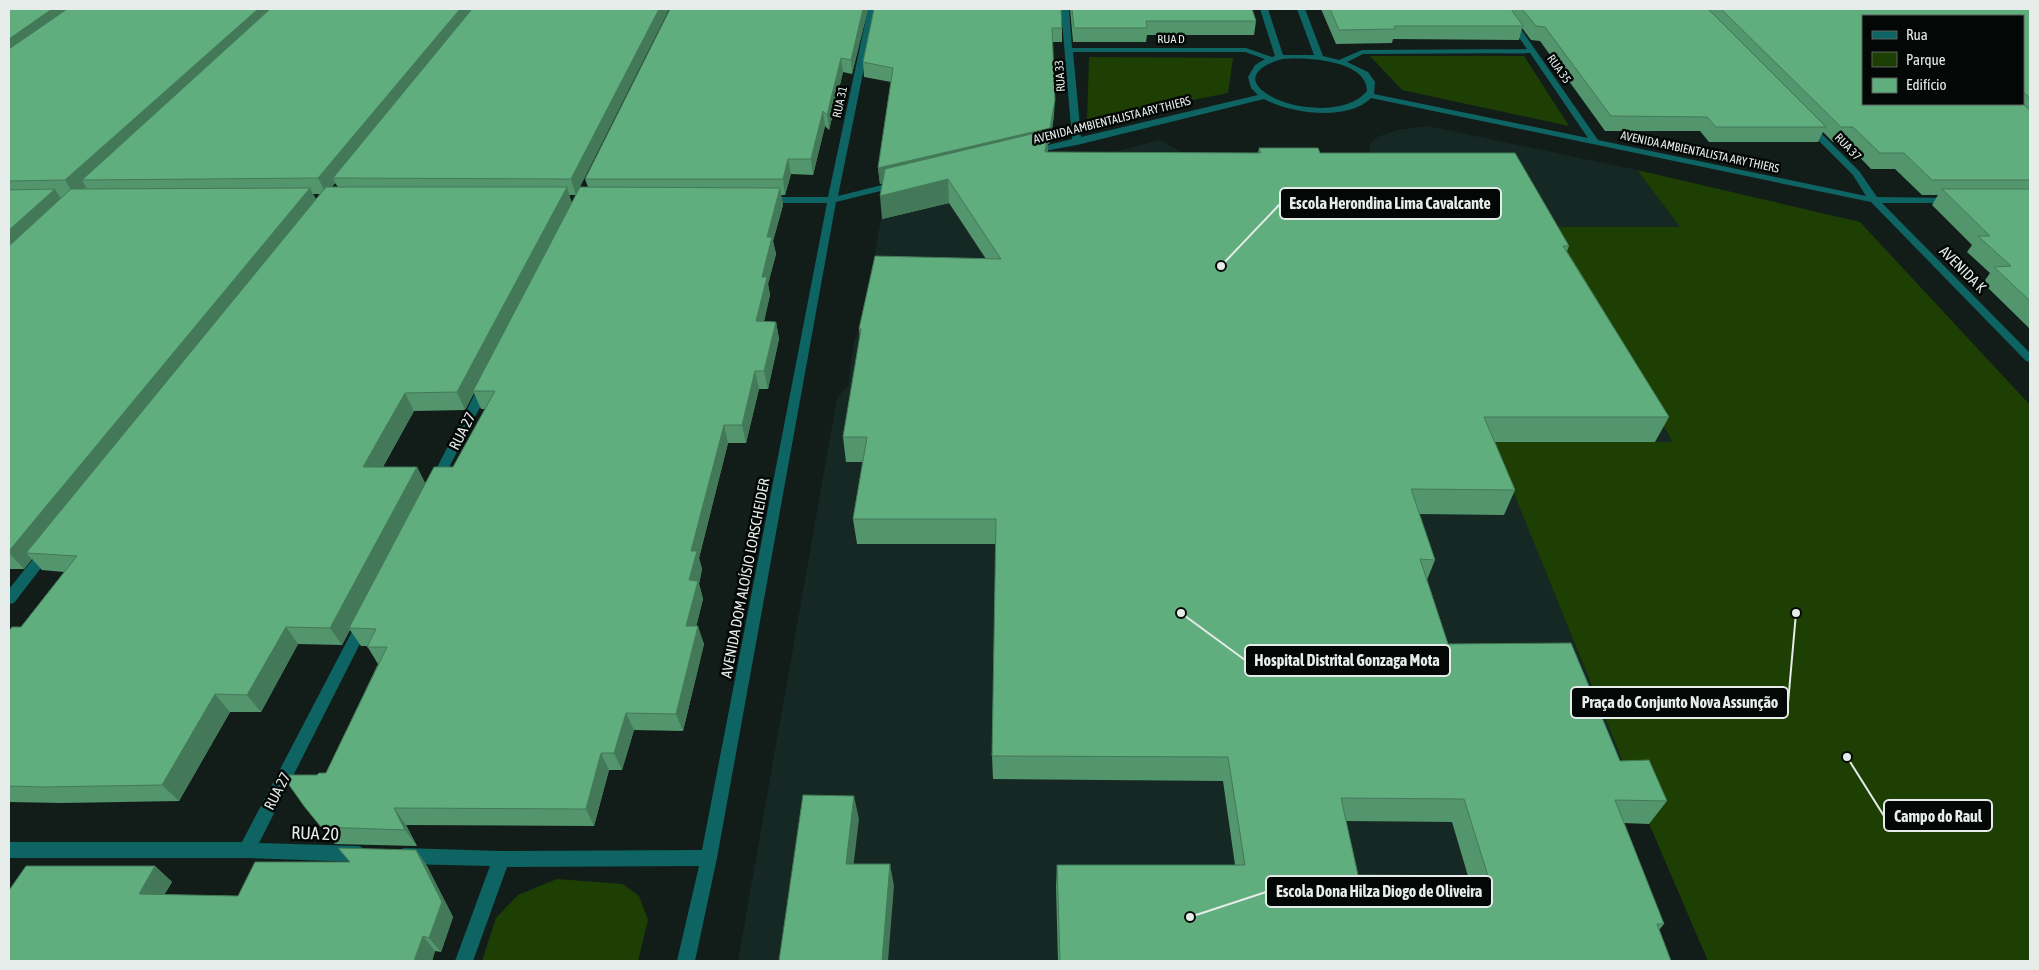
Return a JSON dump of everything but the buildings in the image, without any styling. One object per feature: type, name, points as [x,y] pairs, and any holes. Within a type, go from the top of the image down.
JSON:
[{"type":"street","name":"RUA 31","points":[[832,200],[872,9]]},
{"type":"street","name":"RUA 33","points":[[1065,9],[1077,142]]},
{"type":"street","points":[[1264,9],[1276,58]]},
{"type":"street","points":[[1301,9],[1319,57]]},
{"type":"street","name":"RUA 35","points":[[1503,9],[1596,143]]},
{"type":"street","name":"RUA D","points":[[1070,50],[1246,50],[1276,58]]},
{"type":"street","points":[[1340,62],[1362,52],[1532,51]]},
{"type":"street","points":[[1319,57],[1340,62],[1365,75],[1370,83],[1371,92],[1365,99],[1354,105],[1320,110],[1282,104],[1256,90],[1251,81],[1252,72],[1260,65],[1276,58],[1319,57]]},
{"type":"street","name":"AVENIDA AMBIENTALISTA ARY THIERS","points":[[1368,95],[1874,200],[1962,200]]},
{"type":"street","name":"AVENIDA AMBIENTALISTA ARY THIERS","points":[[1020,155],[1265,96]]},
{"type":"street","name":"RUA 37","points":[[1802,118],[1856,173],[1874,200]]},
{"type":"street","points":[[755,200],[832,200],[907,182]]},
{"type":"street","name":"AVENIDA DOM ALOÍSIO LORSCHEIDER","points":[[686,961],[709,858],[832,200]]},
{"type":"street","name":"AVENIDA K","points":[[1874,200],[2030,359]]},
{"type":"street","name":"RUA 27","points":[[432,490],[491,375]]},
{"type":"street","points":[[9,599],[52,545]]},
{"type":"street","name":"RUA 27","points":[[246,850],[369,613]]},
{"type":"street","name":"RUA 20","points":[[9,850],[246,850],[501,859],[709,858]]},
{"type":"street","points":[[464,961],[501,859]]},
{"type":"shaded area","points":[[1428,126],[1637,170],[1680,227],[1547,227],[1673,442],[1493,442],[1649,824],[1599,823],[1651,961],[738,961],[837,398],[848,385],[854,342],[867,304],[881,218],[903,207],[1160,140],[1207,163],[1368,158],[1371,142],[1377,137],[1397,130]]},
{"type":"green space","points":[[1370,56],[1524,56],[1569,126],[1402,90]]},
{"type":"green space","points":[[1089,57],[1233,58],[1228,93],[1087,121]]},
{"type":"green space","points":[[1637,170],[1860,222],[2030,405],[2030,961],[1708,961],[1632,784],[1493,442],[1673,442],[1546,227],[1680,227]]},
{"type":"green space","points":[[557,879],[623,884],[639,896],[648,920],[638,961],[482,961],[496,918],[518,895]]},
{"type":"place","name":"Escola Herondina Lima Cavalcante","points":[[1221,266]]},
{"type":"place","name":"Hospital Distrital Gonzaga Mota","points":[[1181,613]]},
{"type":"place","name":"Praça do Conjunto Nova Assunção","points":[[1796,613]]},
{"type":"place","name":"Campo do Raul","points":[[1847,757]]},
{"type":"place","name":"Escola Dona Hilza Diogo de Oliveira","points":[[1190,917]]}]
